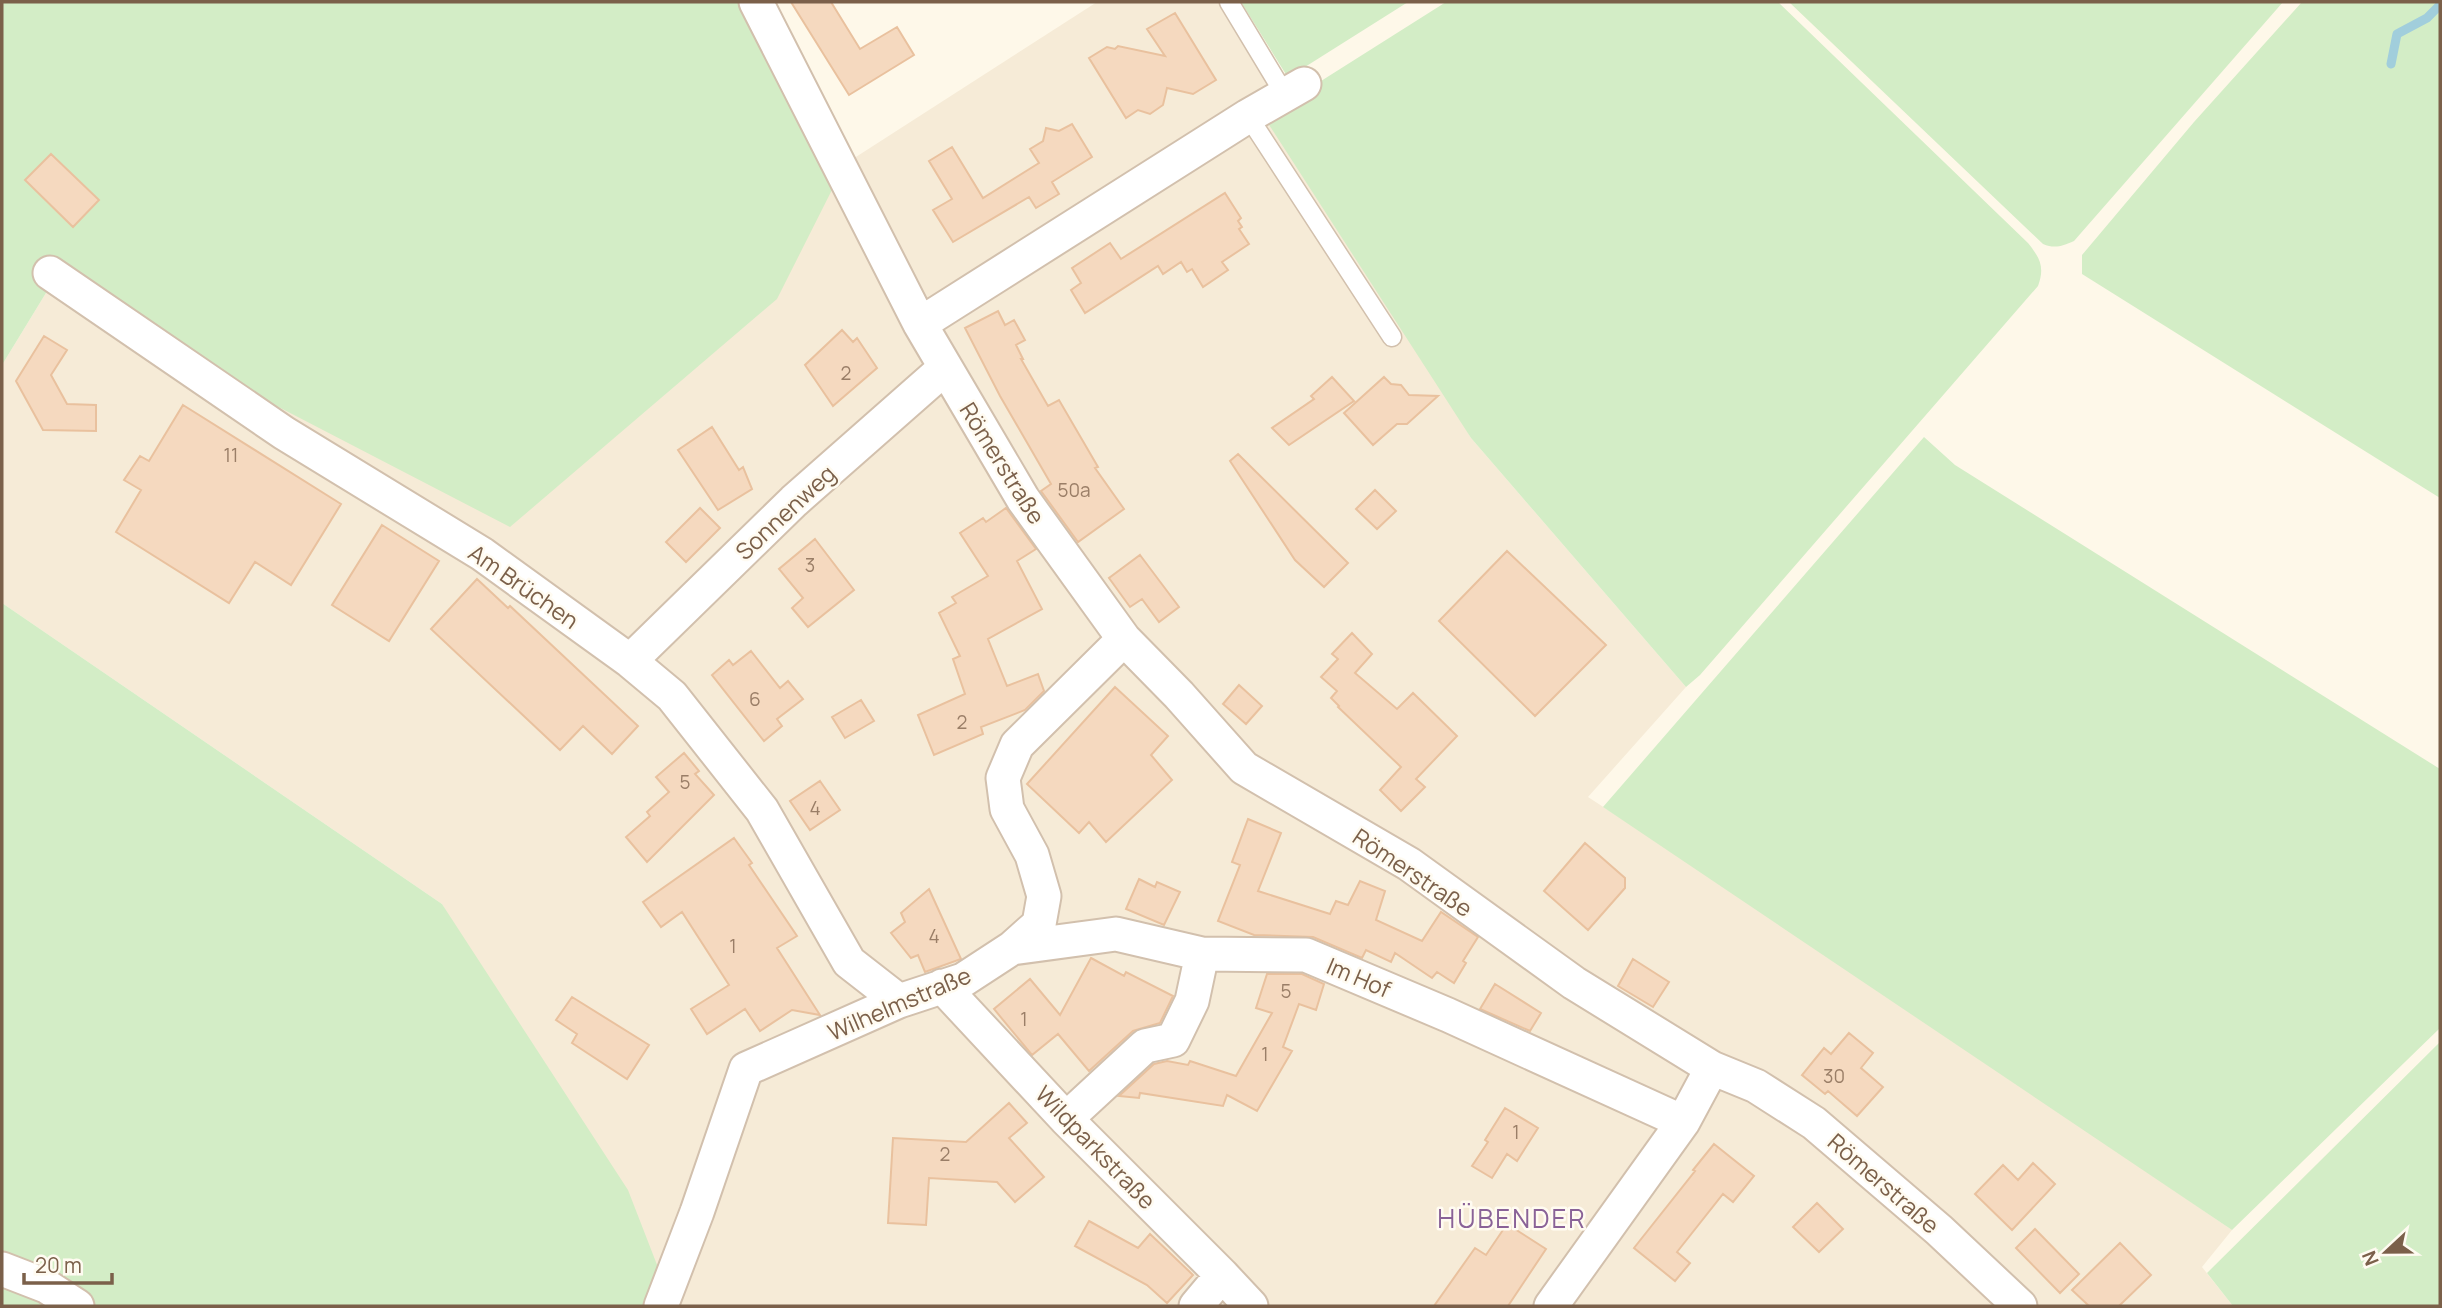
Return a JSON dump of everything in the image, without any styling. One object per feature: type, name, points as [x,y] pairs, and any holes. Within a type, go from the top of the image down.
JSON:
[{"type":"street","name":"Römerstraße","points":[[756,2],[784,52],[920,324],[1023,499],[1124,639],[1179,695],[1244,768],[1409,864],[1574,983],[1712,1068],[1756,1086],[1814,1123],[1939,1230],[2020,1306]]},
{"type":"street","points":[[920,324],[1248,116],[1294,90]]},
{"type":"street","name":"Am Brüchen","points":[[50,273],[284,433],[482,554],[630,661],[672,696],[762,810],[849,962],[899,1001]]},
{"type":"street","name":"Sonnenweg","points":[[630,661],[794,501],[945,368]]},
{"type":"street","name":"Wilhelmstraße","points":[[661,1306],[697,1212],[746,1069],[899,1001],[964,981],[1012,948],[1039,924],[1044,896],[1032,855],[1007,809],[1003,778],[1017,745],[1124,639]]},
{"type":"street","name":"Im Hof","points":[[1012,948],[1116,934],[1202,954],[1306,955],[1448,1015],[1683,1122]]},
{"type":"street","points":[[1066,1119],[1145,1046],[1173,1040],[1192,1001],[1202,954]]},
{"type":"street","name":"Wildparkstraße","points":[[942,986],[1066,1119],[1251,1306]]},
{"type":"street","points":[[1551,1306],[1683,1122],[1712,1068]]},
{"type":"street","points":[[2,1269],[46,1286],[77,1306]]},
{"type":"street","points":[[1196,1306],[1222,1275]]},
{"type":"lane","points":[[1229,2],[1294,90]]},
{"type":"lane","points":[[1248,116],[1392,337]]},
{"type":"shaded area","points":[[1097,2],[1221,2],[1471,438],[1686,687],[1588,797],[1798,934],[2232,1230],[2202,1267],[2233,1306],[673,1306],[442,904],[2,603],[2,365],[49,288],[845,164]]},
{"type":"green space","points":[[2,2],[752,2],[845,164],[777,299],[510,527],[49,288],[2,365]]},
{"type":"green space","points":[[1241,2],[1408,2],[1287,76]]},
{"type":"green space","points":[[1446,2],[1778,2],[2028,243],[2040,263],[2038,286],[1700,675],[1686,687],[1471,438],[1264,117]]},
{"type":"green space","points":[[1789,2],[2283,2],[2074,241],[2055,247],[2043,244]]},
{"type":"green space","points":[[2302,2],[2440,2],[2440,498],[2082,274],[2082,255],[2194,122]]},
{"type":"green space","points":[[1924,437],[1955,465],[2440,769],[2440,1028],[2232,1230],[1603,807]]},
{"type":"green space","points":[[2,603],[442,904],[628,1190],[673,1306],[2,1306]]},
{"type":"green space","points":[[2440,1042],[2440,1306],[2233,1306],[2207,1273]]},
{"type":"building","points":[[791,2],[831,2],[860,49],[897,27],[914,55],[849,95]]},
{"type":"building","points":[[1175,13],[1216,80],[1193,94],[1167,88],[1163,105],[1150,114],[1138,110],[1126,118],[1089,58],[1107,47],[1115,49],[1118,46],[1165,56],[1147,29]]},
{"type":"building","points":[[1072,124],[1092,157],[1052,182],[1059,194],[1036,208],[1029,197],[953,242],[933,210],[952,199],[929,161],[952,147],[983,198],[1039,163],[1030,149],[1043,141],[1046,128],[1059,131]]},
{"type":"building","points":[[51,154],[99,200],[73,227],[25,180]]},
{"type":"building","points":[[1225,193],[1241,218],[1238,221],[1242,227],[1239,229],[1249,244],[1222,262],[1228,270],[1203,287],[1192,269],[1187,272],[1181,262],[1163,274],[1158,266],[1085,313],[1071,290],[1081,283],[1072,268],[1110,243],[1121,259]]},
{"type":"building","points":[[998,311],[1005,325],[1014,320],[1025,340],[1016,345],[1048,406],[1059,400],[1098,467],[1095,468],[1124,509],[1078,542],[1041,491],[1051,484],[1000,396],[965,328]]},
{"type":"building","points":[[842,330],[853,342],[857,338],[877,368],[833,406],[805,365]]},
{"type":"building","points":[[44,336],[67,350],[51,375],[67,404],[96,405],[96,431],[43,430],[16,381]]},
{"type":"building","points":[[1332,377],[1354,401],[1289,445],[1272,428],[1314,399],[1311,396]]},
{"type":"building","points":[[1384,377],[1391,384],[1401,385],[1409,395],[1438,396],[1407,424],[1397,424],[1373,445],[1344,413]]},
{"type":"building","points":[[183,405],[341,504],[291,585],[255,562],[229,603],[116,532],[141,490],[124,480],[140,456],[149,461]]},
{"type":"building","points":[[712,427],[739,470],[743,467],[752,489],[718,510],[678,450]]},
{"type":"building","points":[[1238,454],[1348,563],[1324,587],[1295,560],[1230,461]]},
{"type":"building","points":[[1375,490],[1396,511],[1377,529],[1356,509]]},
{"type":"building","points":[[700,508],[720,528],[686,562],[666,542]]},
{"type":"building","points":[[1006,508],[1036,549],[1017,561],[1042,609],[988,639],[1007,686],[1038,674],[1044,691],[1025,710],[981,727],[983,734],[934,755],[918,715],[965,694],[953,659],[960,656],[939,613],[956,603],[952,597],[988,576],[960,533],[983,518],[986,522]]},
{"type":"building","points":[[382,525],[439,561],[389,641],[332,605]]},
{"type":"building","points":[[815,539],[854,590],[808,627],[792,608],[803,598],[779,569]]},
{"type":"building","points":[[1507,551],[1606,645],[1535,716],[1439,621]]},
{"type":"building","points":[[1140,555],[1179,607],[1159,622],[1142,599],[1130,607],[1109,578]]},
{"type":"building","points":[[477,579],[508,608],[510,606],[638,726],[612,754],[583,726],[560,750],[431,629]]},
{"type":"building","points":[[1352,633],[1372,654],[1355,673],[1397,709],[1413,693],[1457,736],[1416,779],[1425,787],[1401,811],[1380,790],[1401,767],[1338,707],[1331,698],[1337,691],[1321,677],[1338,659],[1332,654]]},
{"type":"building","points":[[751,651],[780,688],[788,681],[803,699],[777,719],[782,726],[764,741],[712,675],[729,660],[733,665]]},
{"type":"building","points":[[1239,685],[1262,706],[1246,724],[1223,704]]},
{"type":"building","points":[[1115,687],[1168,736],[1151,755],[1172,780],[1106,842],[1089,822],[1079,833],[1027,784]]},
{"type":"building","points":[[861,700],[874,721],[845,738],[832,717]]},
{"type":"building","points":[[684,753],[699,771],[695,774],[714,795],[647,862],[626,837],[650,816],[647,812],[669,792],[656,777]]},
{"type":"building","points":[[820,781],[840,810],[810,830],[790,801]]},
{"type":"building","points":[[1248,819],[1281,833],[1258,891],[1330,914],[1336,901],[1348,905],[1360,881],[1385,891],[1376,920],[1422,941],[1441,912],[1478,937],[1463,961],[1466,963],[1454,983],[1437,972],[1432,978],[1395,953],[1391,962],[1366,950],[1362,958],[1313,937],[1254,935],[1218,921],[1240,865],[1232,862]]},
{"type":"building","points":[[734,838],[797,936],[777,948],[820,1015],[792,1010],[760,1031],[745,1009],[707,1034],[691,1009],[729,985],[682,912],[661,927],[643,902]]},
{"type":"building","points":[[1585,843],[1625,878],[1625,888],[1588,930],[1544,891]]},
{"type":"building","points":[[1139,879],[1155,887],[1157,882],[1180,892],[1164,925],[1126,909]]},
{"type":"building","points":[[929,889],[961,959],[925,972],[918,955],[911,958],[891,933],[905,922],[901,913]]},
{"type":"building","points":[[1091,958],[1124,976],[1126,972],[1173,996],[1160,1023],[1133,1031],[1089,1071],[1058,1034],[1032,1055],[994,1009],[1030,979],[1060,1015]]},
{"type":"building","points":[[1633,959],[1669,982],[1653,1007],[1618,986]]},
{"type":"building","points":[[1267,974],[1302,974],[1324,984],[1316,1010],[1299,1004],[1283,1047],[1292,1051],[1257,1111],[1227,1095],[1223,1106],[1140,1093],[1139,1098],[1119,1096],[1154,1064],[1167,1061],[1188,1065],[1190,1061],[1236,1076],[1272,1013],[1256,1008]]},
{"type":"building","points":[[1495,984],[1541,1013],[1530,1031],[1480,1009]]},
{"type":"building","points":[[572,997],[649,1045],[627,1079],[572,1043],[577,1034],[556,1020]]},
{"type":"building","points":[[1849,1033],[1873,1053],[1861,1068],[1883,1087],[1857,1116],[1828,1091],[1825,1094],[1802,1075],[1824,1048],[1831,1054]]},
{"type":"building","points":[[1009,1103],[1027,1123],[1009,1138],[1044,1177],[1015,1202],[997,1182],[929,1178],[926,1225],[888,1223],[893,1138],[966,1142]]},
{"type":"building","points":[[1505,1108],[1538,1128],[1517,1161],[1507,1154],[1492,1178],[1472,1166]]},
{"type":"building","points":[[1714,1144],[1754,1176],[1733,1202],[1723,1194],[1677,1252],[1690,1263],[1675,1281],[1634,1248]]},
{"type":"building","points":[[2033,1163],[2055,1184],[2012,1230],[1975,1194],[2003,1165],[2018,1180]]},
{"type":"building","points":[[1817,1203],[1843,1229],[1819,1252],[1793,1227]]},
{"type":"building","points":[[1089,1221],[1138,1248],[1150,1234],[1193,1275],[1167,1303],[1147,1285],[1075,1246]]},
{"type":"building","points":[[1507,1224],[1546,1249],[1508,1306],[1434,1306],[1475,1248],[1486,1255]]},
{"type":"building","points":[[2035,1229],[2079,1274],[2060,1293],[2016,1248]]},
{"type":"building","points":[[2120,1243],[2151,1275],[2119,1306],[2089,1306],[2072,1290]]},
{"type":"waterway","points":[[2391,64],[2397,34],[2427,18],[2440,5]]},
{"type":"district","name":"HÜBENDER","points":[[1512,1218]]}]
